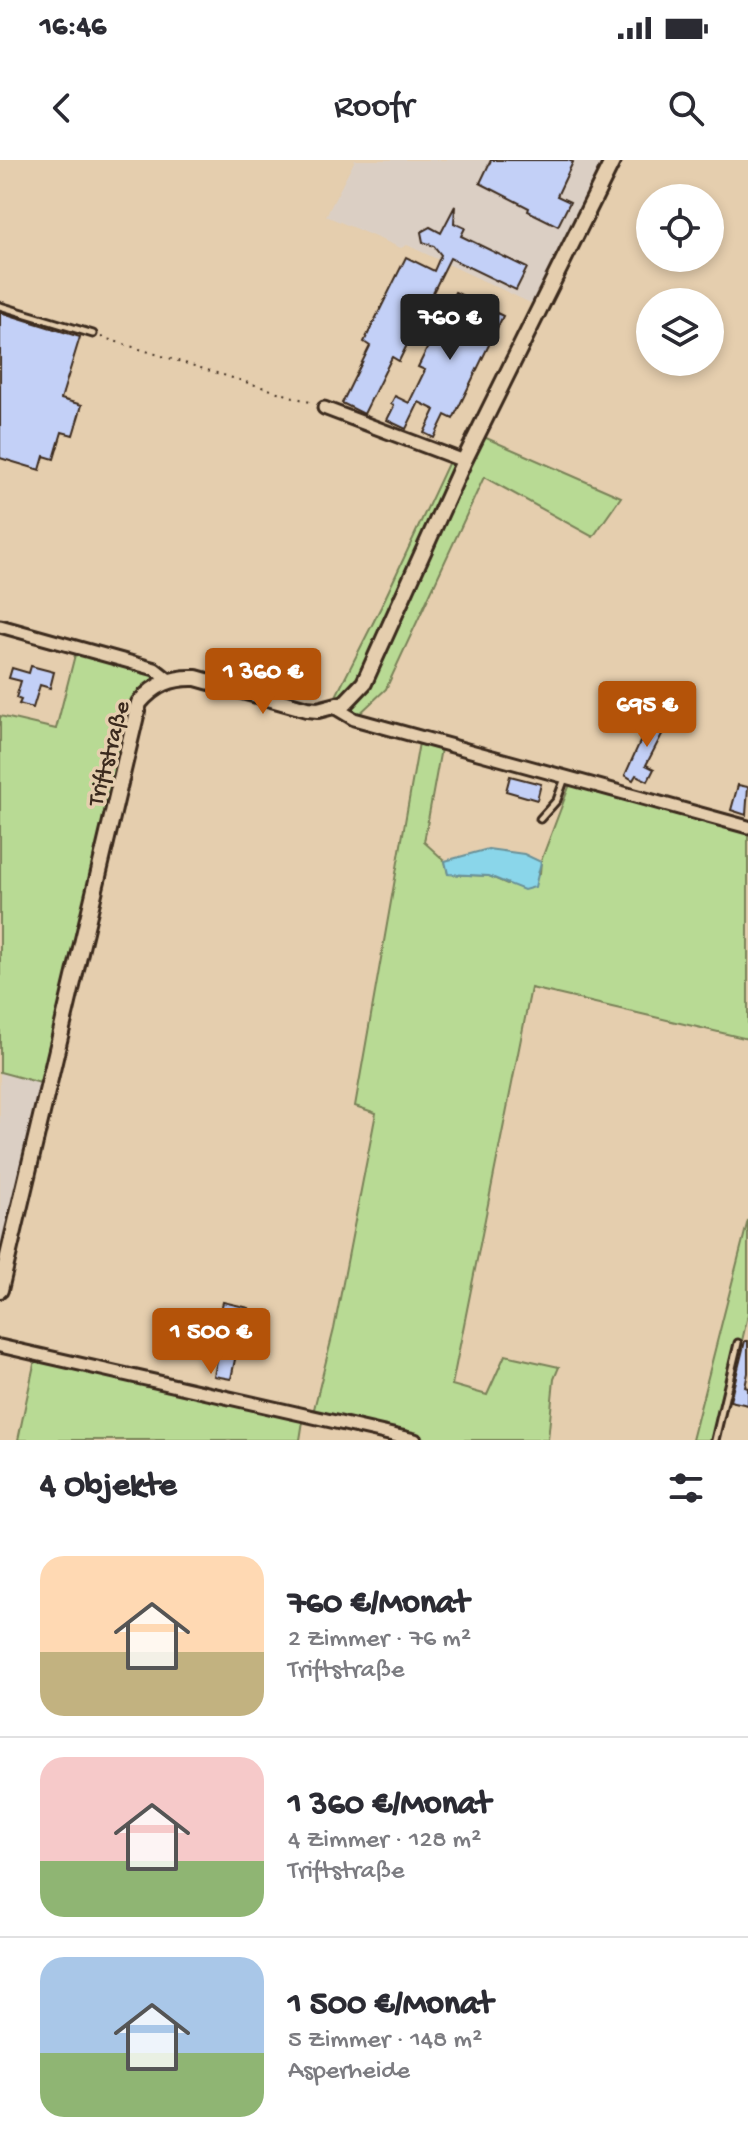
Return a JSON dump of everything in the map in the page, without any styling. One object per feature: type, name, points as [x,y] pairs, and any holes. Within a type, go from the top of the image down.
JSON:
[{"type":"street","points":[[0,626],[155,669],[169,680],[196,678],[307,709],[334,707],[352,697],[364,683],[464,461],[613,160]]},
{"type":"street","points":[[324,408],[464,461]]},
{"type":"street","name":"Triftstraße","points":[[0,1290],[139,703],[146,694],[169,680]]},
{"type":"street","points":[[334,707],[354,719],[748,827]]},
{"type":"street","points":[[0,1346],[415,1440]]},
{"type":"lane","points":[[0,306],[93,334]]},
{"type":"lane","points":[[540,819],[557,800],[565,777]]},
{"type":"lane","points":[[715,1440],[738,1343]]},
{"type":"path","points":[[93,334],[324,408]]},
{"type":"shaded area","points":[[355,160],[613,160],[539,307],[407,245],[401,248],[326,216]]},
{"type":"shaded area","points":[[0,1072],[48,1085],[0,1290]]},
{"type":"green space","points":[[477,434],[621,497],[593,537],[484,477],[386,689],[354,719],[334,707],[336,696],[452,455],[464,460]]},
{"type":"green space","points":[[77,647],[169,680],[146,694],[48,1085],[0,1072],[0,716],[56,729]]},
{"type":"green space","points":[[420,737],[442,743],[424,842],[445,861],[448,874],[489,876],[507,884],[540,873],[541,861],[572,779],[748,827],[748,1039],[531,988],[452,1385],[487,1395],[505,1355],[559,1367],[554,1379],[548,1440],[431,1440],[313,1413],[334,1329],[376,1113],[355,1106]]},
{"type":"green space","points":[[748,1220],[748,1315],[719,1440],[692,1440]]},
{"type":"green space","points":[[36,1355],[144,1379],[303,1421],[300,1440],[18,1440]]},
{"type":"water","points":[[488,849],[524,854],[541,862],[535,887],[524,890],[489,876],[448,874],[445,861]]},
{"type":"building","points":[[491,160],[573,162],[557,196],[570,202],[558,226],[480,183]]},
{"type":"building","points":[[455,206],[454,223],[465,228],[461,236],[527,268],[516,290],[450,258],[399,361],[392,357],[364,414],[342,403],[370,346],[364,342],[406,257],[434,271],[441,255],[434,246],[423,242],[421,232],[430,227],[441,233]]},
{"type":"building","points":[[455,292],[503,316],[453,419],[445,415],[434,438],[424,433],[435,410],[419,402],[406,429],[387,420],[395,396],[409,403],[425,370],[418,367]]},
{"type":"building","points":[[0,312],[80,337],[61,399],[82,405],[73,435],[62,432],[54,459],[44,456],[40,470],[0,458]]},
{"type":"building","points":[[31,666],[54,672],[50,688],[40,685],[33,708],[19,704],[21,700],[16,698],[21,681],[9,678],[12,668],[29,673]]},
{"type":"building","points":[[653,713],[669,721],[646,765],[654,769],[648,781],[636,775],[633,780],[625,775]]},
{"type":"building","points":[[510,776],[541,784],[537,800],[506,791]]},
{"type":"building","points":[[738,785],[748,787],[746,815],[731,810]]},
{"type":"building","points":[[223,1302],[249,1308],[247,1316],[244,1315],[231,1379],[214,1376],[218,1355],[187,1348],[194,1316],[218,1322]]},
{"type":"building","points":[[745,1341],[748,1341],[745,1387],[748,1388],[748,1405],[730,1401]]}]
